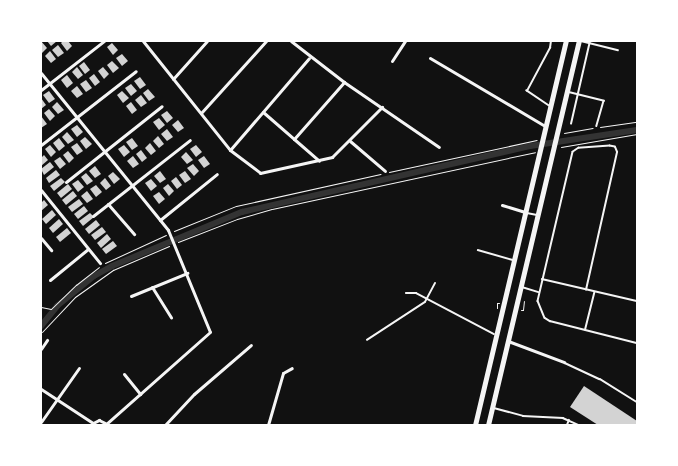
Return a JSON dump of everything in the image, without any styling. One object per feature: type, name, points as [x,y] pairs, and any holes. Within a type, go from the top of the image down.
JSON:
[{"type":"main road","points":[[475,425],[514,261],[537,155],[545,129],[566,41]]},
{"type":"main road","points":[[488,425],[556,135],[580,41]]},
{"type":"street","points":[[41,90],[104,41]]},
{"type":"street","points":[[143,41],[230,150],[256,172],[266,174],[332,157],[350,141],[382,107]]},
{"type":"street","points":[[147,45],[150,41]]},
{"type":"street","points":[[173,79],[207,41]]},
{"type":"street","points":[[201,113],[266,41]]},
{"type":"street","points":[[291,41],[310,58],[439,147]]},
{"type":"street","points":[[392,61],[405,41]]},
{"type":"street","points":[[230,150],[310,58]]},
{"type":"street","points":[[430,58],[545,129]]},
{"type":"street","points":[[41,145],[136,71]]},
{"type":"street","points":[[41,73],[168,230],[210,332],[107,424],[99,420],[93,424],[41,389]]},
{"type":"street","points":[[294,139],[344,82]]},
{"type":"street","points":[[66,182],[162,106]]},
{"type":"street","points":[[264,112],[319,161]]},
{"type":"street","points":[[93,216],[190,140]]},
{"type":"street","points":[[350,141],[384,171]]},
{"type":"street","points":[[160,220],[217,174]]},
{"type":"street","points":[[41,190],[100,263]]},
{"type":"street","points":[[108,204],[134,234]]},
{"type":"street","points":[[502,205],[525,212]]},
{"type":"street","points":[[41,238],[51,250]]},
{"type":"street","points":[[50,280],[88,249]]},
{"type":"street","points":[[131,296],[186,274]]},
{"type":"street","points":[[152,288],[171,318]]},
{"type":"street","points":[[41,349],[47,340]]},
{"type":"street","points":[[507,341],[564,362]]},
{"type":"street","points":[[165,425],[194,394],[251,345]]},
{"type":"street","points":[[41,422],[79,368]]},
{"type":"street","points":[[268,425],[282,373],[292,368]]},
{"type":"street","points":[[124,374],[140,394]]},
{"type":"lane","points":[[550,107],[527,91],[550,48],[551,41]]},
{"type":"lane","points":[[580,41],[590,42],[618,50]]},
{"type":"lane","points":[[571,124],[590,42]]},
{"type":"lane","points":[[567,92],[604,101],[597,126]]},
{"type":"lane","points":[[586,290],[618,152],[615,147],[610,146],[579,148],[573,152],[538,292],[538,301],[545,318],[637,343]]},
{"type":"lane","points":[[525,212],[537,215]]},
{"type":"lane","points":[[478,250],[514,261]]},
{"type":"lane","points":[[542,279],[637,301]]},
{"type":"lane","points":[[367,340],[427,299],[435,283]]},
{"type":"lane","points":[[520,287],[538,292]]},
{"type":"lane","points":[[585,330],[594,292]]},
{"type":"lane","points":[[406,293],[416,293],[497,335]]},
{"type":"lane","points":[[564,362],[600,379],[637,402]]},
{"type":"lane","points":[[492,408],[523,416],[555,417],[569,420],[579,425]]},
{"type":"lane","points":[[567,425],[569,420]]},
{"type":"path","points":[[564,133],[637,122]]},
{"type":"path","points":[[561,147],[637,134]]},
{"type":"path","points":[[41,307],[51,309],[76,285],[106,263],[144,244],[236,206],[537,140]]},
{"type":"path","points":[[42,332],[75,297],[113,270],[237,219],[537,155]]},
{"type":"path","points":[[523,310],[524,301]]},
{"type":"building","points":[[41,41],[47,48],[42,53],[41,52]]},
{"type":"building","points":[[47,41],[57,41],[51,46]]},
{"type":"building","points":[[63,41],[68,41],[72,46],[67,51],[61,43]]},
{"type":"building","points":[[112,43],[118,50],[113,55],[107,47]]},
{"type":"building","points":[[58,45],[64,53],[58,57],[52,50]]},
{"type":"building","points":[[50,51],[56,59],[51,63],[45,56]]},
{"type":"building","points":[[122,54],[128,61],[122,66],[116,58]]},
{"type":"building","points":[[112,61],[119,68],[113,73],[107,65]]},
{"type":"building","points":[[84,62],[90,70],[85,74],[79,66]]},
{"type":"building","points":[[77,67],[83,75],[78,79],[72,72]]},
{"type":"building","points":[[103,67],[109,74],[104,79],[98,71]]},
{"type":"building","points":[[94,74],[100,82],[95,86],[89,78]]},
{"type":"building","points":[[67,75],[73,83],[67,88],[61,80]]},
{"type":"building","points":[[140,77],[146,85],[140,89],[134,81]]},
{"type":"building","points":[[86,80],[92,88],[86,92],[80,84]]},
{"type":"building","points":[[131,84],[137,91],[131,96],[125,88]]},
{"type":"building","points":[[77,86],[83,94],[77,98],[71,91]]},
{"type":"building","points":[[148,89],[155,97],[149,101],[143,93]]},
{"type":"building","points":[[49,91],[55,99],[49,103],[43,95]]},
{"type":"building","points":[[122,91],[129,98],[123,103],[117,95]]},
{"type":"building","points":[[141,95],[147,103],[141,107],[135,100]]},
{"type":"building","points":[[41,98],[46,105],[41,109]]},
{"type":"building","points":[[57,102],[64,110],[58,114],[52,107]]},
{"type":"building","points":[[131,102],[137,110],[132,114],[126,106]]},
{"type":"building","points":[[49,109],[55,116],[50,121],[44,113]]},
{"type":"building","points":[[167,111],[173,118],[167,123],[161,115]]},
{"type":"building","points":[[41,116],[47,124],[41,128]]},
{"type":"building","points":[[159,118],[165,125],[159,130],[153,122]]},
{"type":"building","points":[[178,120],[184,128],[178,132],[172,125]]},
{"type":"building","points":[[77,125],[83,132],[77,137],[71,129]]},
{"type":"building","points":[[167,129],[173,137],[167,141],[161,134]]},
{"type":"building","points":[[67,132],[74,140],[68,144],[62,137]]},
{"type":"building","points":[[158,136],[164,144],[159,148],[153,141]]},
{"type":"building","points":[[85,137],[92,144],[86,149],[80,141]]},
{"type":"building","points":[[59,138],[65,146],[59,151],[53,143]]},
{"type":"building","points":[[132,138],[138,146],[132,150],[126,142]]},
{"type":"building","points":[[77,143],[83,151],[77,155],[71,147]]},
{"type":"building","points":[[150,143],[156,151],[151,155],[145,148]]},
{"type":"building","points":[[50,145],[56,152],[51,157],[45,149]]},
{"type":"building","points":[[124,145],[130,152],[124,157],[118,149]]},
{"type":"building","points":[[196,145],[202,152],[196,157],[190,149]]},
{"type":"building","points":[[141,150],[147,158],[142,162],[136,154]]},
{"type":"building","points":[[68,151],[74,158],[69,163],[63,155]]},
{"type":"building","points":[[186,152],[193,160],[187,164],[181,157]]},
{"type":"building","points":[[44,155],[48,160],[41,166],[41,158]]},
{"type":"building","points":[[133,156],[139,164],[133,168],[127,161]]},
{"type":"building","points":[[204,156],[210,164],[204,168],[198,160]]},
{"type":"building","points":[[60,157],[66,164],[60,169],[54,161]]},
{"type":"building","points":[[50,162],[54,167],[44,175],[41,169]]},
{"type":"building","points":[[193,164],[199,171],[194,176],[187,168]]},
{"type":"building","points":[[95,166],[101,174],[95,178],[89,171]]},
{"type":"building","points":[[56,170],[60,175],[49,183],[46,178]]},
{"type":"building","points":[[160,171],[166,179],[160,183],[154,176]]},
{"type":"building","points":[[185,171],[191,179],[185,183],[179,175]]},
{"type":"building","points":[[113,172],[120,179],[114,184],[108,176]]},
{"type":"building","points":[[86,173],[93,181],[87,185],[81,177]]},
{"type":"building","points":[[176,177],[182,185],[177,189],[171,181]]},
{"type":"building","points":[[61,178],[65,182],[54,191],[50,186]]},
{"type":"building","points":[[105,178],[111,186],[106,190],[100,183]]},
{"type":"building","points":[[151,179],[157,186],[151,191],[145,183]]},
{"type":"building","points":[[78,180],[84,187],[78,192],[72,184]]},
{"type":"building","points":[[68,184],[72,189],[61,198],[57,193]]},
{"type":"building","points":[[168,184],[174,191],[169,196],[163,188]]},
{"type":"building","points":[[96,185],[102,192],[96,197],[90,189]]},
{"type":"building","points":[[73,191],[77,196],[66,205],[62,200]]},
{"type":"building","points":[[87,191],[93,199],[87,203],[81,196]]},
{"type":"building","points":[[159,192],[165,199],[159,204],[153,196]]},
{"type":"building","points":[[79,199],[83,204],[72,212],[68,207]]},
{"type":"building","points":[[44,200],[48,205],[41,211],[41,203]]},
{"type":"building","points":[[84,206],[88,211],[78,219],[74,214]]},
{"type":"building","points":[[52,210],[56,215],[46,224],[42,219]]},
{"type":"building","points":[[90,213],[94,217],[83,226],[79,221]]},
{"type":"building","points":[[59,219],[63,224],[53,233],[49,228]]},
{"type":"building","points":[[96,220],[100,225],[89,234],[85,229]]},
{"type":"building","points":[[102,227],[106,232],[95,240],[91,235]]},
{"type":"building","points":[[67,228],[71,233],[60,242],[56,237]]},
{"type":"building","points":[[107,234],[111,239],[101,248],[97,243]]},
{"type":"building","points":[[113,241],[117,246],[106,254],[102,249]]},
{"type":"building","points":[[584,386],[637,421],[637,425],[598,425],[570,407]]},
{"type":"waterway","points":[[41,326],[57,306],[94,276],[112,266],[242,212],[530,146],[637,130]]}]
